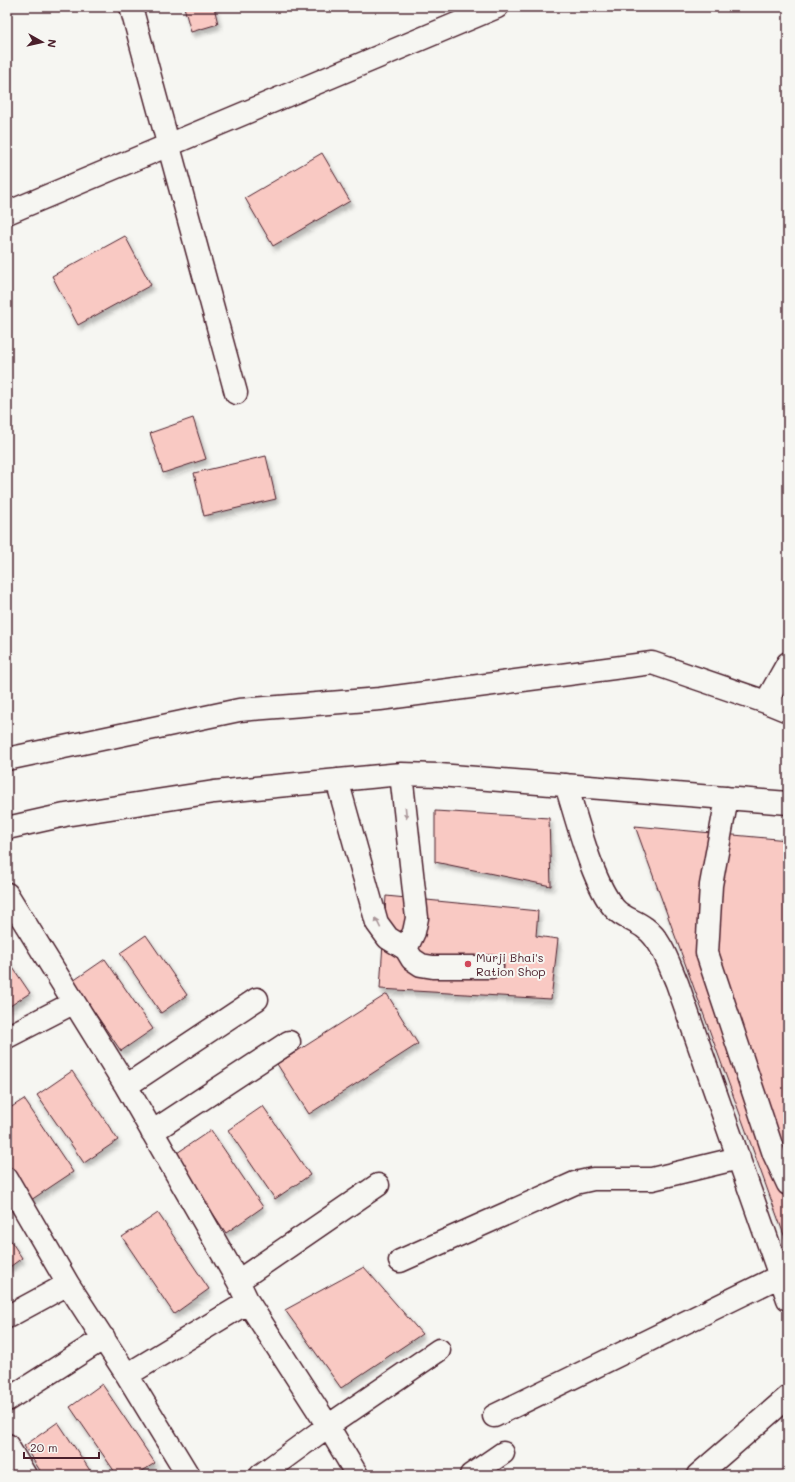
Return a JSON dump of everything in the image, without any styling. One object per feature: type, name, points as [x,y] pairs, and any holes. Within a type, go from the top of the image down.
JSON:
[{"type":"street","points":[[131,7],[236,393]]},
{"type":"street","points":[[7,212],[498,7]]},
{"type":"street","points":[[7,759],[239,710],[380,699],[652,663],[788,711]]},
{"type":"street","points":[[766,702],[788,663]]},
{"type":"street","points":[[401,774],[417,918],[414,932],[406,949]]},
{"type":"street","points":[[7,828],[65,815],[214,792],[401,774],[439,775],[788,803]]},
{"type":"street","points":[[337,780],[377,924],[388,938],[406,949],[412,959],[427,966],[492,967]]},
{"type":"street","points":[[566,785],[595,873],[607,897],[615,909],[646,928],[658,942],[677,983],[788,1299]]},
{"type":"street","points":[[727,798],[712,885],[707,954],[774,1154],[788,1184]]},
{"type":"street","points":[[7,894],[73,1003],[126,1086],[238,1281],[248,1302],[328,1426],[357,1475]]},
{"type":"street","points":[[126,1086],[257,999]]},
{"type":"street","points":[[7,1037],[73,1003]]},
{"type":"street","points":[[152,1132],[289,1042]]},
{"type":"street","points":[[400,1261],[575,1183],[593,1179],[652,1179],[739,1158]]},
{"type":"street","points":[[7,1179],[68,1284],[104,1338],[188,1475]]},
{"type":"street","points":[[238,1281],[378,1185]]},
{"type":"street","points":[[494,1416],[780,1276]]},
{"type":"street","points":[[7,1317],[68,1284]]},
{"type":"street","points":[[127,1375],[248,1302]]},
{"type":"street","points":[[7,1400],[104,1338]]},
{"type":"street","points":[[261,1475],[328,1426],[439,1350]]},
{"type":"street","points":[[698,1475],[788,1397]]},
{"type":"street","points":[[7,1445],[25,1475]]},
{"type":"street","points":[[471,1475],[503,1453]]},
{"type":"building","points":[[184,7],[214,7],[218,24],[191,32]]},
{"type":"building","points":[[322,153],[350,201],[273,246],[245,198]]},
{"type":"building","points":[[125,236],[151,285],[78,325],[52,276]]},
{"type":"building","points":[[193,418],[206,459],[163,473],[150,433]]},
{"type":"building","points":[[266,456],[276,499],[204,516],[194,473]]},
{"type":"building","points":[[435,811],[549,818],[551,886],[435,862]]},
{"type":"building","points":[[635,826],[788,840],[788,1246]]},
{"type":"building","name":"Murji Bhai's Ration Shop","points":[[386,896],[538,911],[536,936],[558,939],[551,999],[380,989]]},
{"type":"building","points":[[146,935],[187,995],[161,1013],[120,953]]},
{"type":"building","points":[[7,959],[30,993],[7,1008]]},
{"type":"building","points":[[105,959],[153,1029],[121,1051],[73,981]]},
{"type":"building","points":[[387,994],[418,1044],[309,1114],[277,1064]]},
{"type":"building","points":[[72,1071],[118,1140],[84,1163],[37,1095]]},
{"type":"building","points":[[24,1099],[73,1172],[31,1200],[7,1165],[7,1110]]},
{"type":"building","points":[[263,1106],[310,1175],[275,1199],[228,1130]]},
{"type":"building","points":[[211,1130],[263,1207],[226,1233],[174,1155]]},
{"type":"building","points":[[158,1213],[209,1289],[174,1314],[122,1237]]},
{"type":"building","points":[[7,1235],[22,1258],[7,1269]]},
{"type":"building","points":[[364,1267],[422,1334],[341,1388],[285,1310]]},
{"type":"building","points":[[102,1384],[155,1463],[136,1475],[117,1475],[70,1407]]},
{"type":"building","points":[[58,1422],[93,1475],[43,1475],[24,1446]]},
{"type":"place","name":"Murji Bhai's Ration Shop","points":[[468,964]]}]
